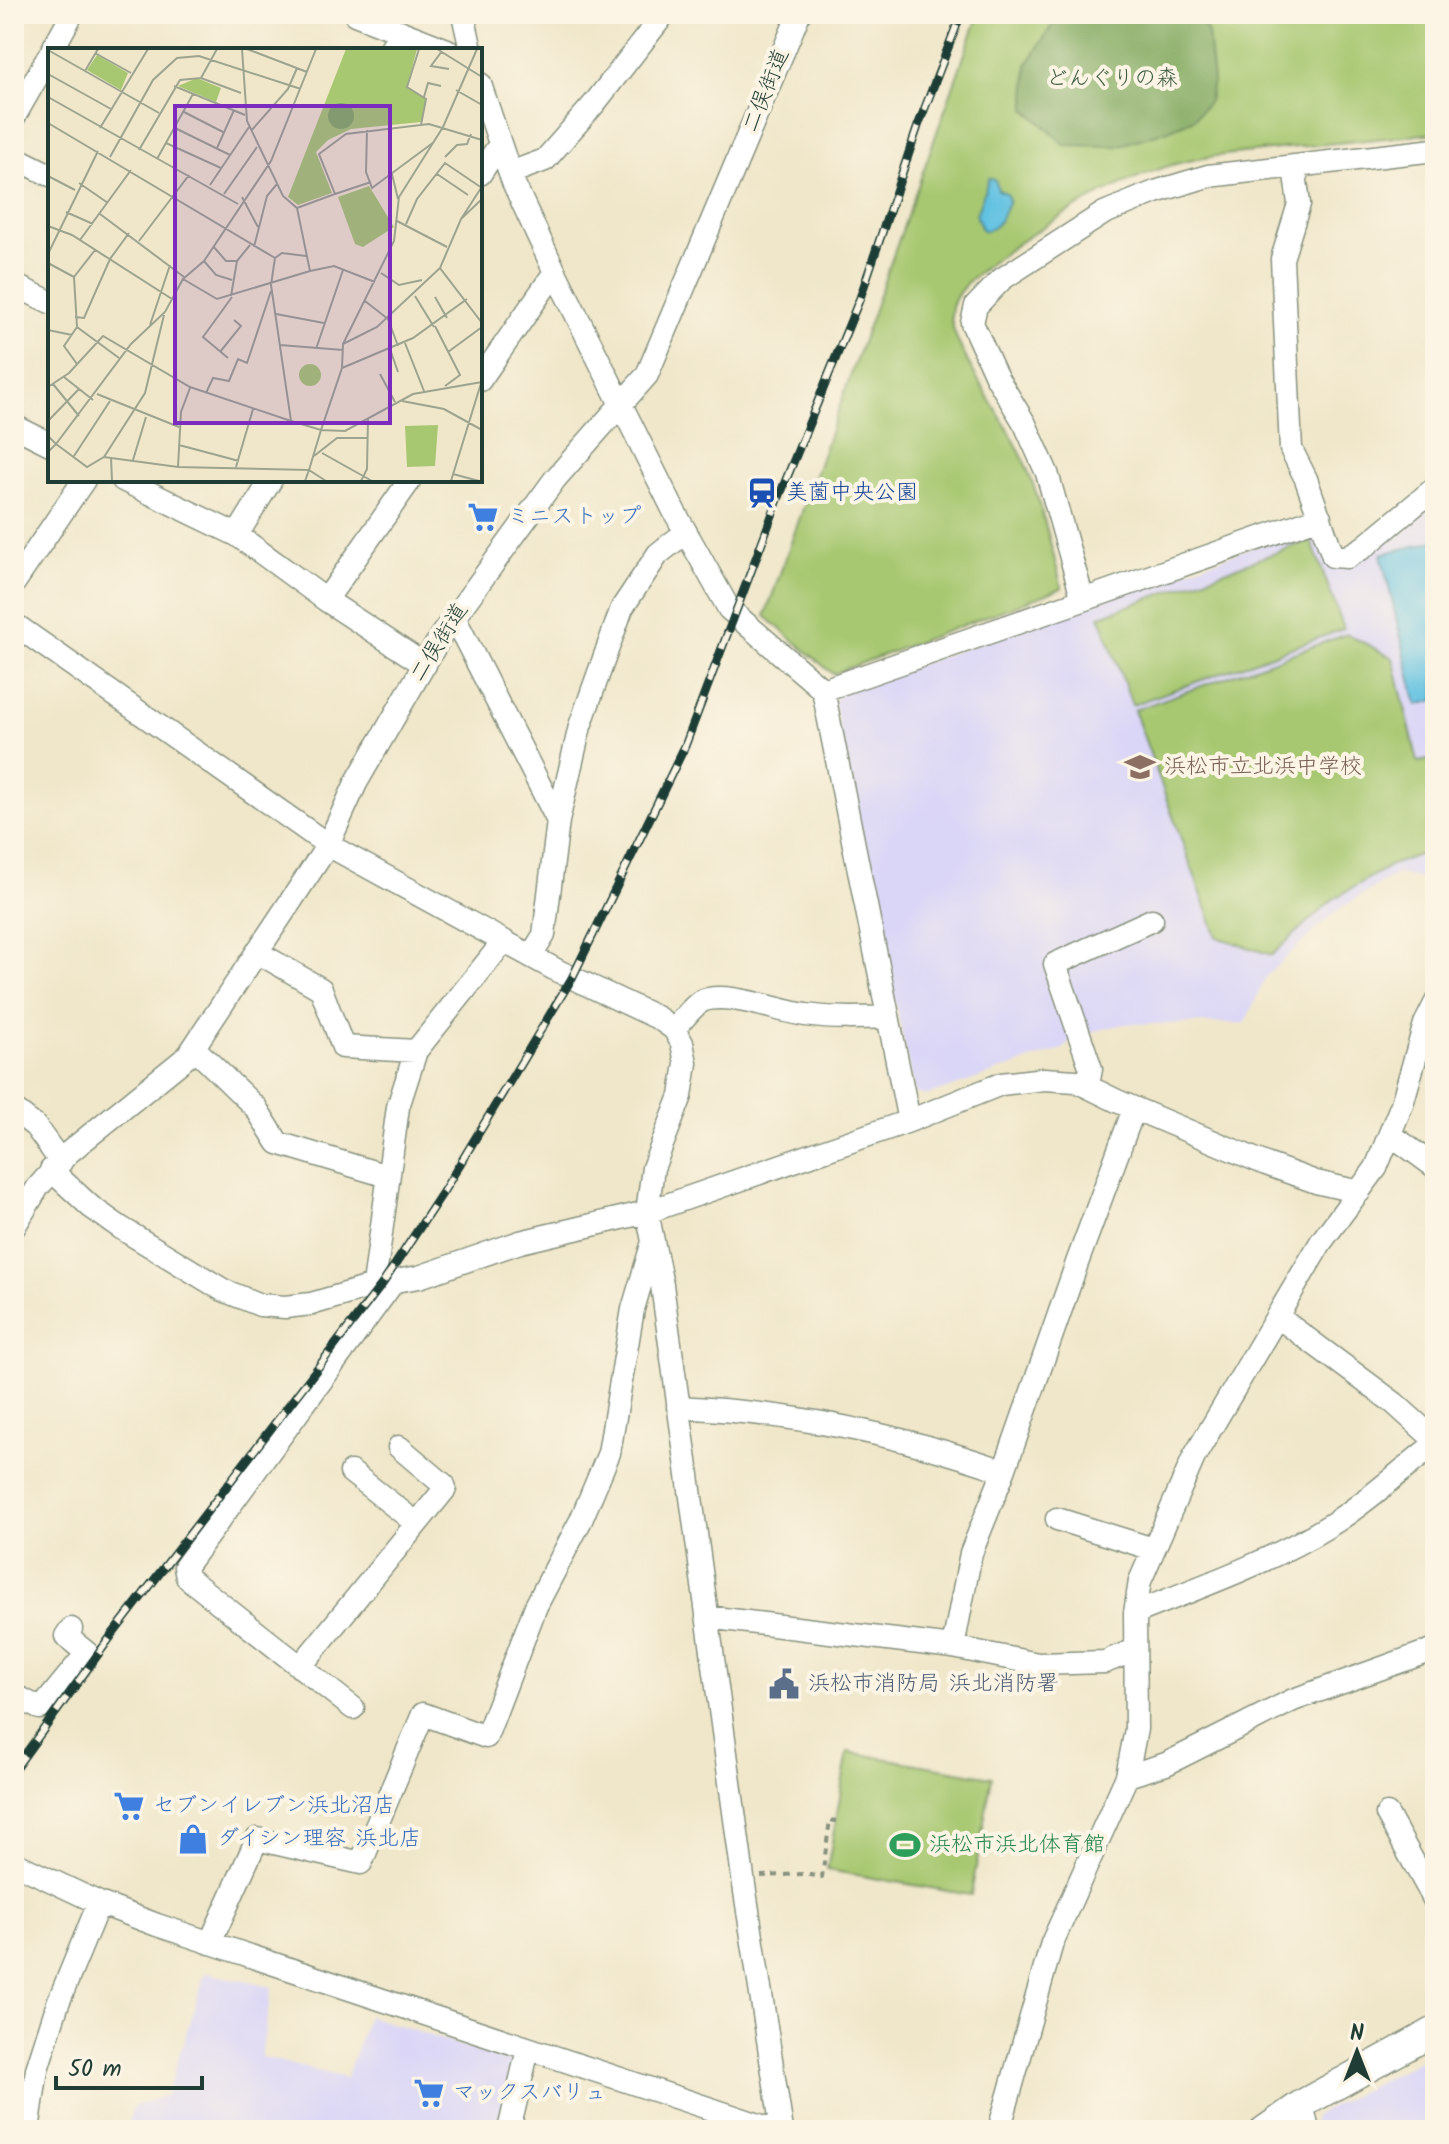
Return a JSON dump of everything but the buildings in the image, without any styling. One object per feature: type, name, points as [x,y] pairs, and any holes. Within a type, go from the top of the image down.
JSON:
[{"type":"main road","points":[[1265,2130],[1305,2117],[1435,2031]]},
{"type":"street","points":[[58,48],[72,14]]},
{"type":"street","points":[[355,14],[395,41],[435,48]]},
{"type":"street","points":[[463,14],[471,48]]},
{"type":"street","points":[[510,173],[545,160],[594,104],[664,14]]},
{"type":"street","name":"二俣街道","points":[[14,1227],[68,1153],[194,1048],[328,845],[356,783],[454,617],[555,479],[647,375],[799,14]]},
{"type":"street","points":[[14,117],[48,64]]},
{"type":"street","points":[[482,90],[510,173],[555,272],[686,532],[729,609],[823,690],[909,1121]]},
{"type":"street","points":[[482,171],[500,144]]},
{"type":"street","points":[[1083,600],[1047,473],[972,323],[976,306],[1002,279],[1104,213],[1155,192],[1208,176],[1435,150]]},
{"type":"street","points":[[14,157],[48,174]]},
{"type":"street","points":[[1294,166],[1299,204],[1282,259],[1291,449],[1306,479],[1333,556],[1347,557],[1364,547],[1435,488]]},
{"type":"street","points":[[482,377],[555,272]]},
{"type":"street","points":[[14,285],[48,301]]},
{"type":"street","points":[[14,426],[48,443]]},
{"type":"street","points":[[14,583],[83,482]]},
{"type":"street","points":[[127,482],[237,535],[326,600],[425,665]]},
{"type":"street","points":[[237,535],[270,482]]},
{"type":"street","points":[[326,600],[409,482]]},
{"type":"street","points":[[823,690],[1320,517]]},
{"type":"street","points":[[531,956],[544,935],[558,821],[580,726],[622,608],[658,554],[686,532]]},
{"type":"street","points":[[454,617],[558,821]]},
{"type":"street","points":[[14,624],[328,845],[531,956],[674,1029],[682,1043],[686,1063],[681,1096],[653,1168],[647,1212],[662,1285],[743,1877],[782,2130]]},
{"type":"street","points":[[1088,1085],[1091,1069],[1055,964],[1152,920]]},
{"type":"street","points":[[384,1283],[378,1271],[387,1176],[398,1107],[416,1051],[504,941]]},
{"type":"street","points":[[257,952],[321,989],[343,1047],[416,1051]]},
{"type":"street","points":[[674,1029],[701,1001],[719,998],[802,1015],[888,1017]]},
{"type":"street","points":[[999,2130],[1052,1943],[1127,1776],[1136,1729],[1134,1650],[1137,1591],[1153,1549],[1194,1457],[1321,1242],[1376,1168],[1402,1104],[1425,1024],[1435,1004]]},
{"type":"street","points":[[194,1048],[256,1108],[278,1143],[387,1176]]},
{"type":"street","points":[[14,1110],[35,1126],[56,1166],[91,1207],[223,1290],[275,1307],[301,1306],[384,1283],[419,1277],[520,1242],[647,1212],[909,1121],[1001,1084],[1044,1079],[1088,1085],[1134,1109],[1266,1164],[1316,1182],[1359,1192]]},
{"type":"street","points":[[953,1647],[971,1553],[1004,1471],[1134,1109]]},
{"type":"street","points":[[1390,1134],[1435,1167]]},
{"type":"street","points":[[210,1943],[257,1839],[361,1863],[423,1714],[486,1737],[536,1606],[581,1520],[609,1453],[633,1309],[653,1240]]},
{"type":"street","points":[[353,1708],[187,1577],[185,1567],[384,1283]]},
{"type":"street","points":[[1135,1613],[1234,1573],[1334,1523],[1435,1442],[1394,1403],[1278,1317]]},
{"type":"street","points":[[678,1407],[750,1411],[816,1420],[938,1448],[1004,1471]]},
{"type":"street","points":[[300,1667],[441,1496],[444,1485],[399,1447]]},
{"type":"street","points":[[351,1472],[416,1523]]},
{"type":"street","points":[[1057,1519],[1153,1549]]},
{"type":"street","points":[[707,1617],[953,1647],[1038,1664],[1105,1662],[1134,1650]]},
{"type":"street","points":[[14,1695],[39,1708],[43,1707],[87,1653],[66,1636],[71,1629]]},
{"type":"street","points":[[1127,1776],[1166,1764],[1293,1700],[1435,1649]]},
{"type":"street","points":[[1387,1814],[1435,1901]]},
{"type":"street","points":[[14,1863],[99,1903],[210,1943],[774,2130]]},
{"type":"street","points":[[28,2130],[37,2069],[58,2003],[99,1903]]},
{"type":"street","points":[[509,2130],[528,2049]]},
{"type":"path","points":[[743,1877],[804,1874],[822,1877],[830,1820],[836,1821]]},
{"type":"shaded area","name":"浜松市立北浜中学校","points":[[1435,493],[1435,881],[1396,874],[1339,909],[1266,976],[1245,1023],[1124,1024],[1078,1035],[1063,1049],[926,1096],[915,1093],[858,833],[834,700],[844,691],[1313,526],[1328,561]]},
{"type":"shaded area","points":[[205,1973],[272,1987],[261,2057],[346,2078],[368,2016],[519,2064],[502,2130],[125,2130],[134,2106],[167,2095]]},
{"type":"shaded area","points":[[1435,2052],[1435,2130],[1313,2130],[1314,2116]]},
{"type":"green space","name":"美薗中央公園","points":[[979,14],[1435,14],[1435,133],[1222,155],[1164,167],[1115,187],[1065,214],[977,274],[962,289],[952,306],[953,328],[968,362],[1024,461],[1043,515],[1062,588],[833,674],[765,616]]},
{"type":"green space","name":"どんぐりの森","points":[[1198,14],[1208,33],[1213,82],[1209,101],[1194,119],[1117,146],[1065,145],[1026,109],[1027,65],[1058,16]]},
{"type":"green space","points":[[1311,540],[1344,629],[1132,705],[1100,616]]},
{"type":"green space","points":[[1347,634],[1393,658],[1418,762],[1435,759],[1435,849],[1391,865],[1332,900],[1272,955],[1217,937],[1134,710]]},
{"type":"green space","name":"浜松市浜北体育館","points":[[848,1752],[992,1777],[971,1895],[827,1870]]},
{"type":"water","points":[[989,178],[995,180],[998,190],[1006,193],[1009,200],[996,225],[982,230],[976,215]]},
{"type":"water","points":[[1435,541],[1435,700],[1417,705],[1381,554]]},
{"type":"railway","points":[[14,1770],[112,1635],[383,1283],[443,1192],[572,978],[685,746],[779,497],[860,298],[918,126],[961,14]]},
{"type":"place","name":"美薗中央公園","points":[[762,493]]},
{"type":"place","name":"ミニストップ","points":[[483,517]]},
{"type":"place","name":"浜松市立北浜中学校","points":[[1140,767]]},
{"type":"place","name":"浜松市消防局 浜北消防署","points":[[784,1684]]},
{"type":"place","name":"セブンイレブン浜北沼店","points":[[129,1806]]},
{"type":"place","name":"ダイシン理容 浜北店","points":[[193,1839]]},
{"type":"place","name":"浜松市浜北体育館","points":[[905,1845]]},
{"type":"place","name":"マックスバリュ","points":[[429,2093]]}]
